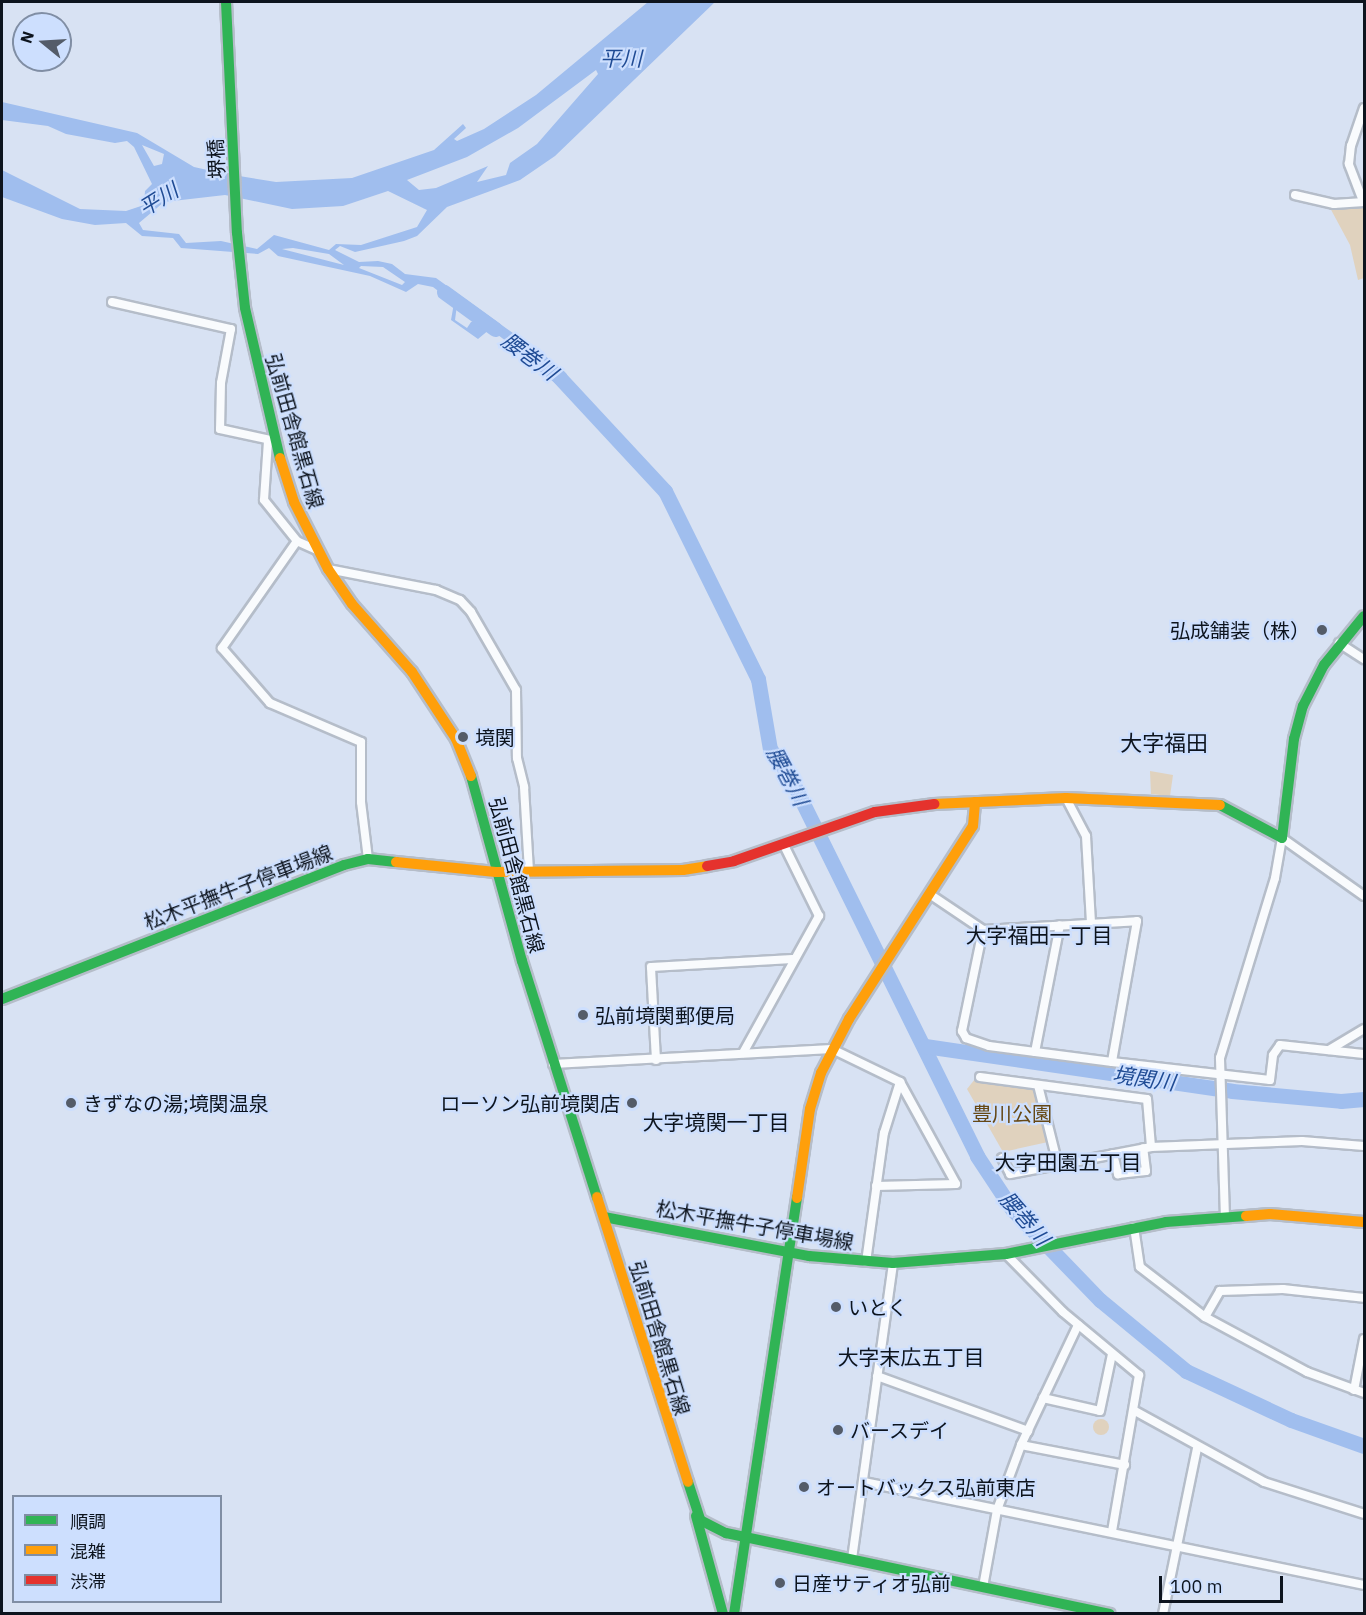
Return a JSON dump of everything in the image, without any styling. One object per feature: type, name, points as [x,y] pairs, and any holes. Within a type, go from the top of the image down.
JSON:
[{"type":"main road","name":"堺橋","points":[[226,2],[242,282]]},
{"type":"main road","name":"弘前田舎館黒石線","points":[[242,282],[249,333],[271,441],[294,502],[327,569],[352,604],[412,672],[456,739],[476,787],[496,872],[554,1064],[696,1512],[723,1614]]},
{"type":"main road","points":[[1282,838],[1294,739],[1303,706],[1339,643],[1365,616]]},
{"type":"main road","name":"松木平撫牛子停車場線","points":[[2,999],[344,865],[368,859],[496,872],[702,868],[735,861],[834,824],[915,806],[1066,798],[1214,802],[1282,838]]},
{"type":"main road","points":[[734,1614],[748,1538],[810,1109],[832,1048],[973,826],[975,802]]},
{"type":"main road","name":"松木平撫牛子停車場線","points":[[604,1217],[788,1252],[866,1262],[893,1263],[1006,1254],[1134,1227],[1270,1214],[1365,1222]]},
{"type":"main road","points":[[696,1512],[706,1525],[748,1538],[1110,1614]]},
{"type":"main road","points":[[741,1614],[748,1538]]},
{"type":"street","points":[[1294,195],[1334,204],[1364,202],[1349,164],[1351,146],[1365,108]]},
{"type":"street","points":[[112,302],[231,329],[221,383],[220,429],[271,441],[264,500],[297,541],[317,550]]},
{"type":"street","points":[[297,541],[222,648],[270,703],[361,742],[361,802],[368,859]]},
{"type":"street","points":[[327,569],[436,590],[460,600],[476,619],[516,690],[517,758],[524,787],[529,871]]},
{"type":"street","points":[[1339,643],[1365,659]]},
{"type":"street","points":[[1066,798],[1086,836],[1091,923]]},
{"type":"street","points":[[1225,1218],[1220,1058],[1275,878],[1282,838],[1365,896]]},
{"type":"street","points":[[743,1053],[793,959],[819,916],[783,843]]},
{"type":"street","points":[[931,894],[983,930],[1137,921],[1112,1062]]},
{"type":"street","points":[[1035,1052],[1060,925]]},
{"type":"street","points":[[983,930],[962,1031],[975,1042],[1220,1076],[1270,1080],[1273,1055],[1280,1045],[1365,1054]]},
{"type":"street","points":[[656,1060],[651,967],[793,959]]},
{"type":"street","points":[[1329,1050],[1365,1029]]},
{"type":"street","points":[[554,1064],[656,1060],[832,1048],[900,1082],[956,1184],[876,1186]]},
{"type":"street","points":[[980,1077],[1147,1099],[1146,1171],[1118,1174],[1113,1154]]},
{"type":"street","points":[[866,1262],[884,1133],[900,1082]]},
{"type":"street","points":[[1038,1085],[1058,1165]]},
{"type":"street","points":[[1002,1158],[1010,1174],[1147,1147],[1223,1141],[1302,1141],[1365,1146]]},
{"type":"street","points":[[1134,1227],[1140,1267],[1204,1317],[1264,1352],[1365,1393]]},
{"type":"street","points":[[1006,1254],[1078,1325],[1139,1375],[1135,1411],[1112,1532]]},
{"type":"street","points":[[852,1559],[893,1263]]},
{"type":"street","points":[[1204,1317],[1220,1291],[1283,1289],[1365,1298]]},
{"type":"street","points":[[983,1587],[997,1510],[1021,1445],[1078,1325]]},
{"type":"street","points":[[1354,1390],[1365,1339]]},
{"type":"street","points":[[1043,1398],[1100,1411],[1112,1354]]},
{"type":"street","points":[[877,1376],[1028,1431]]},
{"type":"street","points":[[1135,1411],[1197,1448],[1264,1482],[1365,1514]]},
{"type":"street","points":[[1021,1445],[1125,1465]]},
{"type":"street","points":[[1163,1614],[1179,1546],[1197,1448]]},
{"type":"street","points":[[864,1482],[1365,1585]]},
{"type":"green space","points":[[1329,206],[1364,206],[1364,278],[1358,280],[1350,245]]},
{"type":"green space","points":[[1150,771],[1173,775],[1170,796],[1151,794]]},
{"type":"green space","name":"豊川公園","points":[[975,1079],[1034,1089],[1048,1142],[1003,1152],[967,1089]]},
{"type":"green space","points":[[1101,1419],[1107,1421],[1109,1427],[1107,1433],[1101,1435],[1095,1433],[1093,1427],[1095,1421]]},
{"type":"water","name":"平川","points":[[648,2],[715,2],[555,156],[520,180],[447,207],[417,236],[404,241],[355,252],[340,246],[335,250],[359,262],[378,261],[392,264],[405,274],[436,278],[552,361],[536,369],[530,359],[490,329],[478,339],[451,320],[454,303],[433,287],[418,284],[406,292],[370,276],[278,256],[269,248],[258,254],[181,248],[173,238],[142,236],[126,223],[95,225],[62,219],[2,197],[2,170],[80,209],[126,211],[144,205],[145,191],[152,184],[134,147],[127,141],[115,143],[66,134],[48,126],[2,120],[2,102],[137,133],[194,167],[276,182],[352,178],[434,150],[463,124],[466,128],[454,139],[457,141],[484,129],[536,95]],"holes":[[[596,70],[598,74],[537,144],[510,163],[506,175],[477,182],[488,166],[436,188],[419,190],[407,180],[467,157],[518,128]],[[142,145],[164,154],[162,164],[154,166]],[[388,191],[427,210],[417,227],[361,245],[336,244],[329,250],[274,235],[257,249],[221,241],[186,243],[179,234],[143,230],[139,223],[164,202],[225,195],[292,209],[343,206]],[[293,248],[329,254],[344,265],[282,249]],[[361,266],[383,267],[405,282],[402,285],[359,268]],[[464,304],[479,314],[479,321],[471,322],[467,328],[455,320],[457,305]]]},
{"type":"waterway","name":"腰巻川","points":[[444,292],[495,329]]},
{"type":"waterway","name":"腰巻川","points":[[529,354],[559,377],[665,491],[758,679],[770,749],[790,777],[977,1156],[1012,1209],[1100,1300],[1186,1371],[1291,1420],[1364,1446]]},
{"type":"waterway","name":"境関川","points":[[925,1046],[1232,1091],[1341,1101],[1364,1099]]},
{"type":"traffic: fast","points":[[226,2],[237,233],[245,308],[280,458]]},
{"type":"traffic: fast","points":[[1220,805],[1282,838],[1294,739],[1303,706],[1324,665],[1364,616]]},
{"type":"traffic: fast","points":[[471,776],[522,961],[597,1197]]},
{"type":"traffic: fast","points":[[2,999],[344,865],[368,859],[396,862]]},
{"type":"traffic: fast","points":[[734,1614],[797,1198]]},
{"type":"traffic: fast","points":[[604,1217],[809,1256],[893,1263],[1006,1254],[1166,1222],[1246,1216]]},
{"type":"traffic: fast","points":[[688,1482],[700,1520],[726,1533],[1110,1614]]},
{"type":"traffic: fast","points":[[696,1516],[723,1614]]},
{"type":"traffic: slow","points":[[280,458],[294,502],[328,569],[352,604],[412,672],[456,739],[471,776]]},
{"type":"traffic: slow","points":[[934,804],[1066,798],[1220,805]]},
{"type":"traffic: slow","points":[[797,1198],[810,1109],[821,1073],[849,1019],[973,826],[975,802]]},
{"type":"traffic: slow","points":[[396,862],[496,872],[683,870],[707,866]]},
{"type":"traffic: slow","points":[[597,1197],[688,1482]]},
{"type":"traffic: slow","points":[[1246,1216],[1270,1214],[1364,1222]]},
{"type":"traffic: jam","points":[[707,866],[734,861],[875,812],[934,804]]},
{"type":"place","name":"弘成舗装（株）","points":[[1322,630]]},
{"type":"place","name":"境関","points":[[463,737]]},
{"type":"place","name":"弘前境関郵便局","points":[[583,1015]]},
{"type":"place","name":"きずなの湯;境関温泉","points":[[71,1103]]},
{"type":"place","name":"ローソン弘前境関店","points":[[632,1103]]},
{"type":"place","name":"いとく","points":[[836,1307]]},
{"type":"place","name":"バースデイ","points":[[838,1430]]},
{"type":"place","name":"オートバックス弘前東店","points":[[804,1487]]},
{"type":"place","name":"日産サティオ弘前","points":[[780,1583]]},
{"type":"district","name":"大字福田","points":[[1164,743]]},
{"type":"district","name":"大字福田一丁目","points":[[1039,935]]},
{"type":"district","name":"大字境関一丁目","points":[[716,1122]]},
{"type":"district","name":"大字田園五丁目","points":[[1068,1162]]},
{"type":"district","name":"大字末広五丁目","points":[[911,1357]]}]
